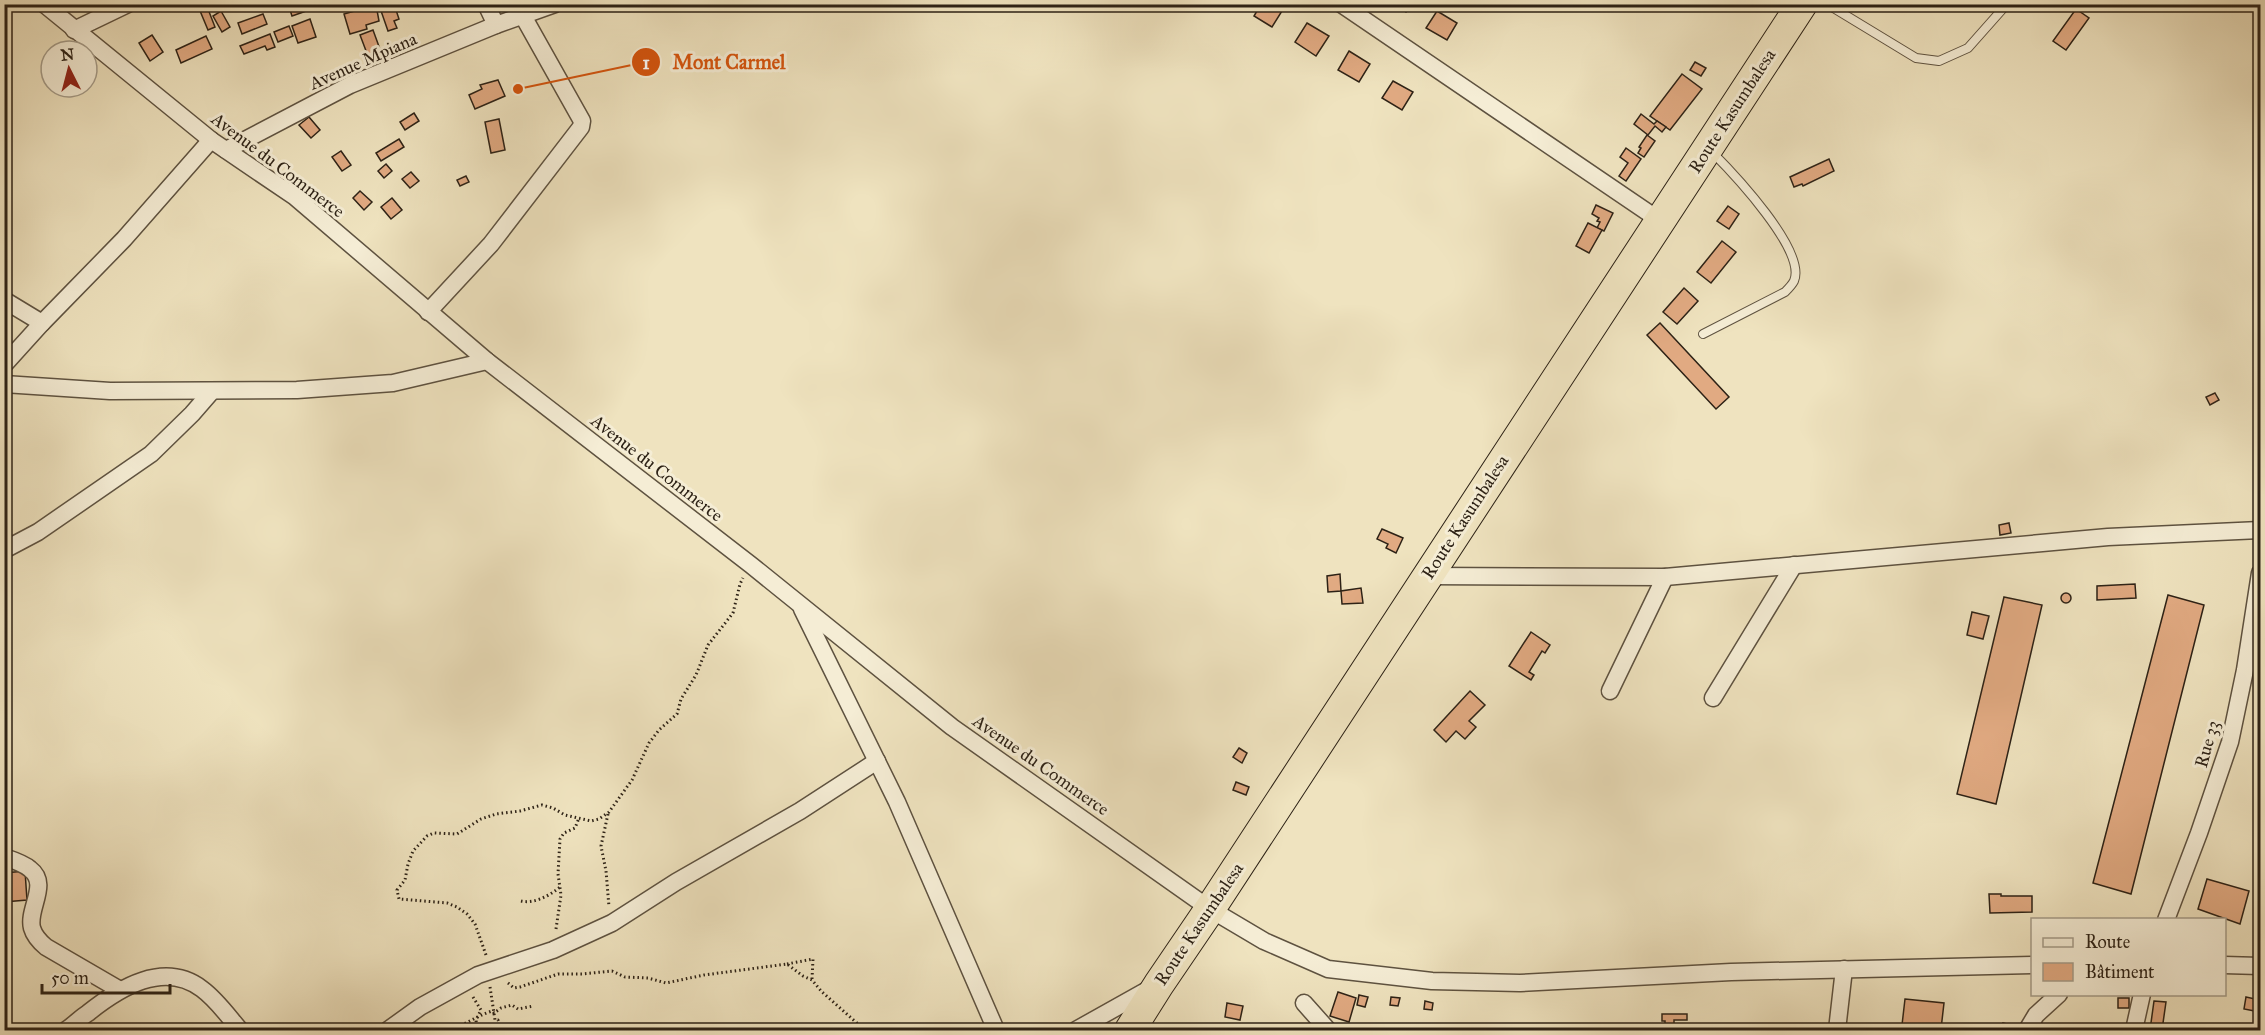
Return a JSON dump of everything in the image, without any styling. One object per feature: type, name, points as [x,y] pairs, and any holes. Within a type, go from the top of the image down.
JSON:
[{"type":"highway","name":"Route Kasumbalesa","points":[[1130,1030],[1802,4]]},
{"type":"street","name":"Avenue du Commerce","points":[[44,4],[211,140],[295,197],[487,361],[751,565],[952,727],[1210,909],[1264,941],[1328,969],[1432,981],[1520,983],[1731,972],[2031,965]]},
{"type":"street","points":[[75,30],[128,4]]},
{"type":"street","points":[[486,4],[496,25]]},
{"type":"street","name":"Avenue Mpiana","points":[[226,150],[350,85],[496,25],[555,4]]},
{"type":"street","points":[[1341,4],[1659,220]]},
{"type":"street","points":[[428,312],[491,244],[581,127],[582,121],[523,16]]},
{"type":"street","points":[[4,365],[42,322],[124,239],[211,140]]},
{"type":"street","points":[[4,300],[42,322]]},
{"type":"street","points":[[4,384],[110,392],[297,390],[393,383],[487,361]]},
{"type":"street","points":[[4,550],[38,532],[151,454],[212,391]]},
{"type":"street","points":[[1426,576],[1665,577],[2108,537],[2260,530]]},
{"type":"street","points":[[1713,698],[1794,565]]},
{"type":"street","name":"Rue 33","points":[[2167,918],[2230,742],[2245,670],[2260,573]]},
{"type":"street","points":[[1610,691],[1665,577]]},
{"type":"street","points":[[798,603],[897,802],[996,1030]]},
{"type":"street","points":[[388,1030],[420,1007],[477,975],[495,971],[553,950],[612,923],[676,882],[800,811],[877,761]]},
{"type":"street","points":[[4,857],[33,870],[38,881],[38,897],[32,914],[32,927],[38,939],[46,947],[120,990]]},
{"type":"street","points":[[2226,964],[2260,966]]},
{"type":"street","points":[[1837,1030],[1844,969]]},
{"type":"street","points":[[66,1030],[120,990],[153,976],[187,981],[201,988],[240,1030]]},
{"type":"street","points":[[1076,1030],[1159,984]]},
{"type":"street","points":[[2027,1030],[2036,1016],[2057,996]]},
{"type":"street","points":[[2134,1030],[2142,996]]},
{"type":"street","points":[[1304,1003],[1328,1030]]},
{"type":"lane","points":[[1827,4],[1916,58],[1939,61],[1968,48],[2007,4]]},
{"type":"lane","points":[[1703,334],[1785,292],[1794,281],[1795,266],[1790,250],[1746,187],[1709,149]]},
{"type":"path","points":[[485,950],[475,924],[458,907],[447,903],[399,899],[397,890],[405,880],[409,859],[417,844],[434,833],[461,832],[481,819],[496,814],[542,805],[547,805],[565,815],[591,821],[609,812],[632,780],[649,743],[659,730],[677,714],[681,699],[696,675],[708,645],[733,613],[740,584],[751,565]]},
{"type":"path","points":[[609,812],[601,846],[612,923]]},
{"type":"path","points":[[553,950],[561,886],[558,874],[560,838],[574,828],[579,818]]},
{"type":"path","points":[[521,901],[535,901],[561,886]]},
{"type":"path","points":[[495,971],[514,988],[558,974],[612,971],[625,977],[648,978],[666,983],[813,959],[812,980]]},
{"type":"path","points":[[787,964],[812,980],[858,1024],[871,1030]]},
{"type":"path","points":[[477,975],[490,987],[492,1011],[502,1030]]},
{"type":"path","points":[[450,1030],[492,1011],[494,1013],[501,1008],[512,1005],[518,1009],[533,1006]]},
{"type":"building","points":[[206,4],[215,27],[208,30],[198,6]]},
{"type":"building","points":[[295,4],[310,4],[312,9],[292,16],[289,7]]},
{"type":"building","points":[[394,4],[399,19],[394,21],[397,28],[388,31],[380,8]]},
{"type":"building","points":[[1261,4],[1272,4],[1282,11],[1272,27],[1254,16]]},
{"type":"building","points":[[1393,4],[1411,4],[1406,12]]},
{"type":"building","points":[[376,5],[379,21],[366,25],[367,29],[350,34],[344,14]]},
{"type":"building","points":[[2076,9],[2089,18],[2066,50],[2053,41]]},
{"type":"building","points":[[221,11],[230,27],[222,32],[213,16]]},
{"type":"building","points":[[1437,11],[1457,23],[1447,40],[1426,28]]},
{"type":"building","points":[[263,14],[267,24],[242,34],[238,23]]},
{"type":"building","points":[[310,19],[316,37],[298,43],[292,26]]},
{"type":"building","points":[[1307,23],[1329,36],[1316,56],[1295,42]]},
{"type":"building","points":[[289,26],[293,36],[278,42],[274,32]]},
{"type":"building","points":[[373,30],[381,52],[368,56],[360,35]]},
{"type":"building","points":[[270,34],[275,47],[267,50],[265,46],[244,54],[240,46]]},
{"type":"building","points":[[152,35],[163,52],[150,61],[139,43]]},
{"type":"building","points":[[206,36],[212,49],[181,63],[176,50]]},
{"type":"building","points":[[1349,51],[1370,64],[1359,82],[1338,70]]},
{"type":"building","points":[[1695,62],[1706,68],[1701,76],[1690,70]]},
{"type":"building","points":[[1682,74],[1702,89],[1670,130],[1650,116]]},
{"type":"building","points":[[498,80],[505,96],[475,109],[469,95],[482,89],[480,85]]},
{"type":"building","points":[[1393,81],[1413,92],[1402,110],[1382,98]]},
{"type":"building","points":[[414,113],[419,121],[405,130],[400,122]]},
{"type":"building","points":[[1641,114],[1654,124],[1657,121],[1666,127],[1662,132],[1655,126],[1648,135],[1634,124]]},
{"type":"building","points":[[309,117],[320,130],[311,138],[299,125]]},
{"type":"building","points":[[499,119],[505,150],[491,153],[485,122]]},
{"type":"building","points":[[1647,135],[1655,141],[1644,157],[1638,153]]},
{"type":"building","points":[[399,139],[404,147],[381,161],[376,153]]},
{"type":"building","points":[[1626,148],[1641,159],[1626,181],[1619,176],[1628,163],[1620,157]]},
{"type":"building","points":[[341,151],[351,165],[342,171],[332,157]]},
{"type":"building","points":[[1829,159],[1834,171],[1803,186],[1802,184],[1794,187],[1790,177]]},
{"type":"building","points":[[386,164],[392,171],[384,178],[378,171]]},
{"type":"building","points":[[411,172],[419,181],[410,188],[402,179]]},
{"type":"building","points":[[466,176],[469,182],[460,186],[457,180]]},
{"type":"building","points":[[360,191],[372,202],[364,210],[353,198]]},
{"type":"building","points":[[392,198],[402,210],[391,219],[381,207]]},
{"type":"building","points":[[1596,205],[1613,213],[1604,231],[1597,228],[1599,218],[1592,214]]},
{"type":"building","points":[[1728,206],[1739,214],[1729,229],[1717,221]]},
{"type":"building","points":[[1588,223],[1602,230],[1589,253],[1576,246]]},
{"type":"building","points":[[1722,241],[1736,252],[1711,283],[1697,272]]},
{"type":"building","points":[[1684,288],[1698,301],[1677,324],[1663,312]]},
{"type":"building","points":[[1660,323],[1729,397],[1716,409],[1647,335]]},
{"type":"building","points":[[2215,393],[2219,400],[2210,405],[2206,397]]},
{"type":"building","points":[[2009,523],[2011,533],[2000,535],[1999,525]]},
{"type":"building","points":[[1382,529],[1403,538],[1396,553],[1386,548],[1388,544],[1377,539]]},
{"type":"building","points":[[1340,574],[1341,591],[1328,592],[1327,576]]},
{"type":"building","points":[[2135,584],[2136,598],[2097,600],[2097,586]]},
{"type":"building","points":[[1361,588],[1363,603],[1342,604],[1341,591]]},
{"type":"building","points":[[2066,593],[2070,594],[2070,602],[2066,603],[2062,602],[2061,598],[2062,594]]},
{"type":"building","points":[[2168,595],[2204,605],[2131,894],[2093,883]]},
{"type":"building","points":[[2004,597],[2042,605],[1996,804],[1957,794]]},
{"type":"building","points":[[1972,612],[1989,616],[1983,639],[1967,635]]},
{"type":"building","points":[[1531,632],[1550,645],[1545,653],[1542,651],[1529,672],[1534,675],[1531,680],[1509,666]]},
{"type":"building","points":[[1470,691],[1485,705],[1469,721],[1476,727],[1465,739],[1456,731],[1446,742],[1434,730]]},
{"type":"building","points":[[1239,748],[1247,753],[1242,763],[1233,757]]},
{"type":"building","points":[[1236,782],[1249,787],[1246,795],[1233,790]]},
{"type":"building","points":[[25,871],[27,900],[4,902],[4,873]]},
{"type":"building","points":[[2207,879],[2249,891],[2240,924],[2198,909]]},
{"type":"building","points":[[1989,894],[2032,896],[2032,912],[1990,913]]},
{"type":"building","points":[[1338,992],[1356,998],[1349,1022],[1330,1016]]},
{"type":"building","points":[[1359,995],[1368,997],[1365,1007],[1357,1005]]},
{"type":"building","points":[[1391,997],[1400,998],[1398,1006],[1390,1005]]},
{"type":"building","points":[[2246,997],[2260,1000],[2260,1012],[2244,1009]]},
{"type":"building","points":[[2118,998],[2129,998],[2129,1008],[2118,1008]]},
{"type":"building","points":[[1905,999],[1944,1003],[1941,1029],[1902,1025]]},
{"type":"building","points":[[1425,1001],[1433,1003],[1432,1010],[1424,1009]]},
{"type":"building","points":[[2154,1001],[2166,1002],[2162,1030],[2150,1030]]},
{"type":"building","points":[[1227,1003],[1243,1006],[1240,1020],[1225,1017]]},
{"type":"building","points":[[1662,1014],[1687,1014],[1687,1020],[1674,1020],[1674,1025],[1665,1025],[1665,1021],[1662,1021]]},
{"type":"building","points":[[2003,1023],[2015,1026],[2014,1030],[2002,1030]]},
{"type":"place","name":"Mont Carmel","points":[[518,89]]}]
